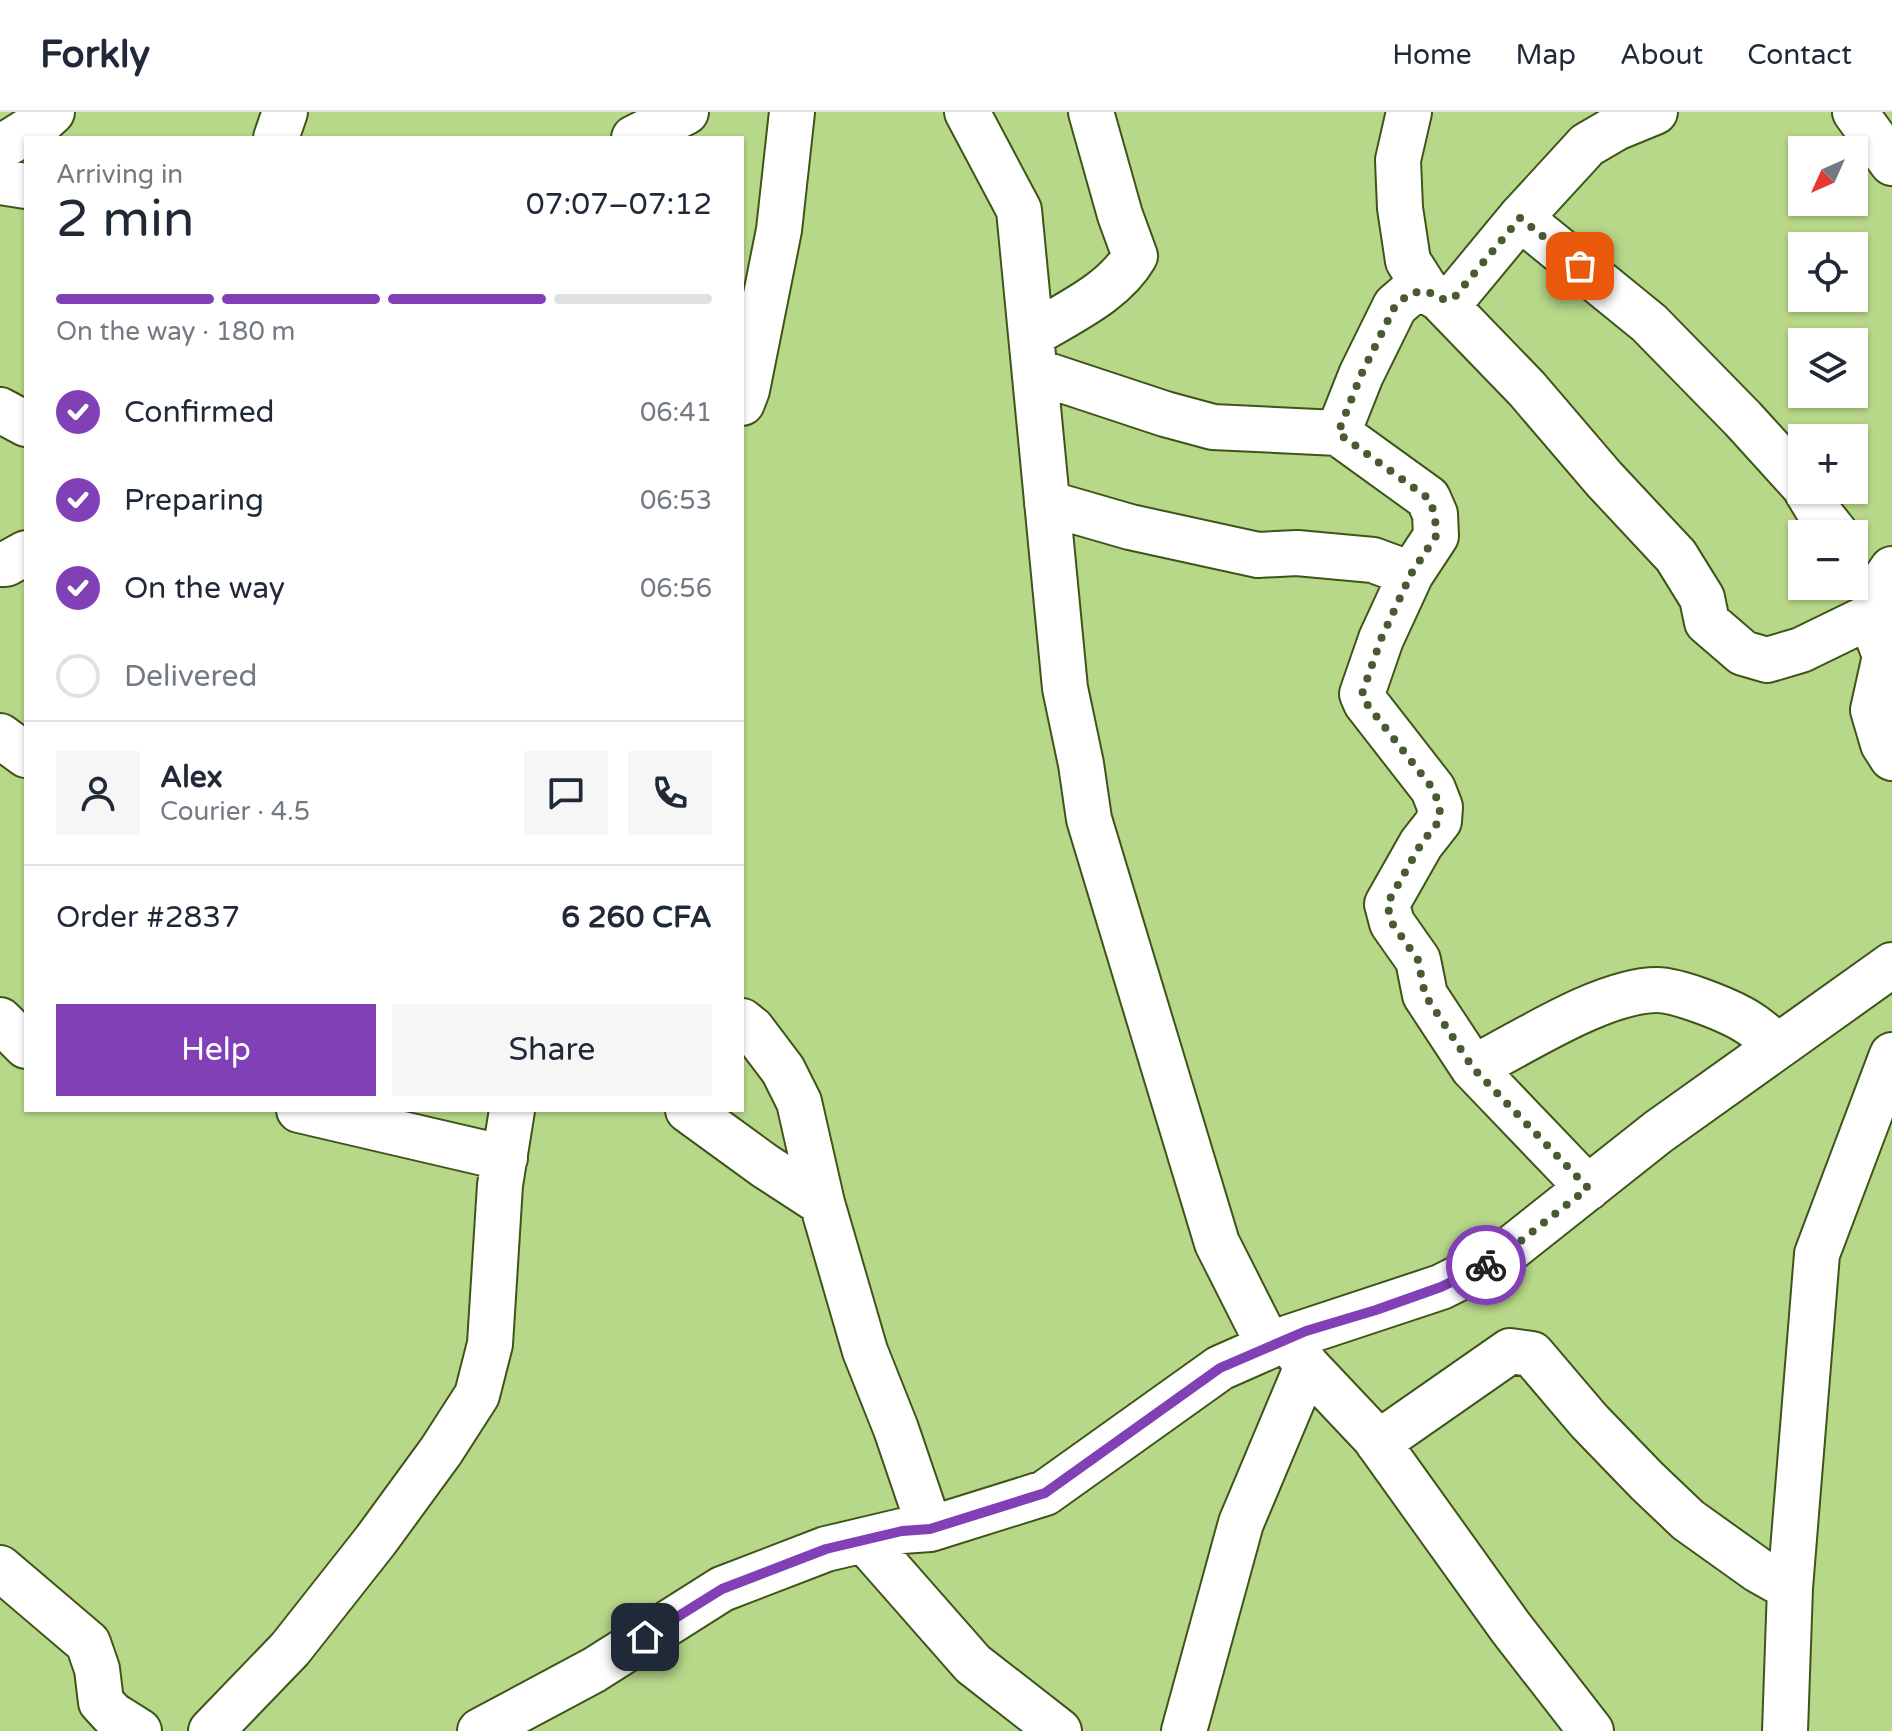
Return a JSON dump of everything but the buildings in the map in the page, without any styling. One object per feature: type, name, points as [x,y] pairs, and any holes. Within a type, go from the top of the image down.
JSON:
[{"type":"street","points":[[0,148],[52,112]]},
{"type":"street","points":[[277,136],[285,112]]},
{"type":"street","points":[[638,136],[686,112]]},
{"type":"street","points":[[744,398],[779,230],[792,112]]},
{"type":"street","points":[[967,112],[1019,210],[1065,688],[1089,819],[1217,1243],[1288,1350],[1378,1443],[1511,1628],[1591,1731]]},
{"type":"street","points":[[1034,353],[1127,270],[1135,256],[1111,186],[1091,112]]},
{"type":"street","points":[[1409,112],[1398,160],[1400,208],[1408,261],[1433,295],[1527,389],[1604,479],[1676,556],[1698,589],[1707,622],[1743,653],[1767,660],[1801,650],[1875,581]]},
{"type":"street","points":[[1338,433],[1361,375],[1395,306],[1410,293],[1453,299],[1520,218],[1587,145],[1616,128],[1655,112]]},
{"type":"street","points":[[1855,112],[1892,163]]},
{"type":"street","points":[[0,182],[24,186]]},
{"type":"street","points":[[1520,218],[1649,323],[1788,469]]},
{"type":"street","points":[[1034,353],[1165,414],[1213,427],[1338,433],[1428,498],[1435,514],[1436,536],[1411,574],[1381,639],[1362,694],[1433,789],[1440,807],[1439,821],[1421,844],[1387,904],[1392,923],[1418,960],[1425,995],[1473,1068],[1588,1188]]},
{"type":"street","points":[[0,410],[24,423]]},
{"type":"street","points":[[1047,503],[1130,527],[1258,555],[1297,553],[1373,560],[1411,574]]},
{"type":"street","points":[[0,564],[24,554]]},
{"type":"street","points":[[1875,581],[1875,629],[1885,656],[1873,710],[1883,744],[1892,758]]},
{"type":"street","points":[[0,736],[24,754]]},
{"type":"street","points":[[480,1731],[594,1670],[722,1589],[826,1549],[902,1531],[930,1529],[1045,1493],[1220,1368],[1288,1350],[1441,1287],[1499,1258],[1658,1132],[1892,965]]},
{"type":"street","points":[[1473,1068],[1578,1014],[1630,993],[1660,990],[1708,1004],[1749,1022],[1778,1046]]},
{"type":"street","points":[[0,1020],[24,1044]]},
{"type":"street","points":[[744,1023],[783,1070],[799,1102],[822,1203],[865,1351],[930,1529]]},
{"type":"street","points":[[1785,1731],[1790,1588],[1817,1254],[1892,1055]]},
{"type":"street","points":[[308,1112],[505,1158]]},
{"type":"street","points":[[211,1731],[290,1649],[319,1613],[441,1451],[477,1395],[490,1344],[500,1185],[512,1112]]},
{"type":"street","points":[[691,1112],[822,1203]]},
{"type":"street","points":[[1184,1731],[1288,1350]]},
{"type":"street","points":[[1378,1443],[1510,1351],[1532,1354],[1589,1421],[1688,1520],[1758,1570],[1790,1588]]},
{"type":"street","points":[[864,1540],[973,1664],[1059,1731]]},
{"type":"street","points":[[0,1568],[88,1643],[97,1669],[101,1702],[112,1714],[139,1731]]},
{"type":"way so far","points":[[1486,1265],[1588,1188],[1473,1068],[1425,995],[1418,960],[1392,923],[1387,904],[1421,844],[1439,821],[1440,807],[1433,789],[1362,694],[1381,639],[1411,574],[1436,536],[1435,514],[1428,498],[1338,433],[1361,375],[1395,306],[1403,297],[1427,291],[1440,299],[1453,299],[1520,218],[1580,266]]},
{"type":"route","points":[[645,1637],[722,1589],[826,1549],[902,1531],[930,1529],[1045,1493],[1220,1368],[1306,1331],[1441,1287],[1486,1265]]}]
